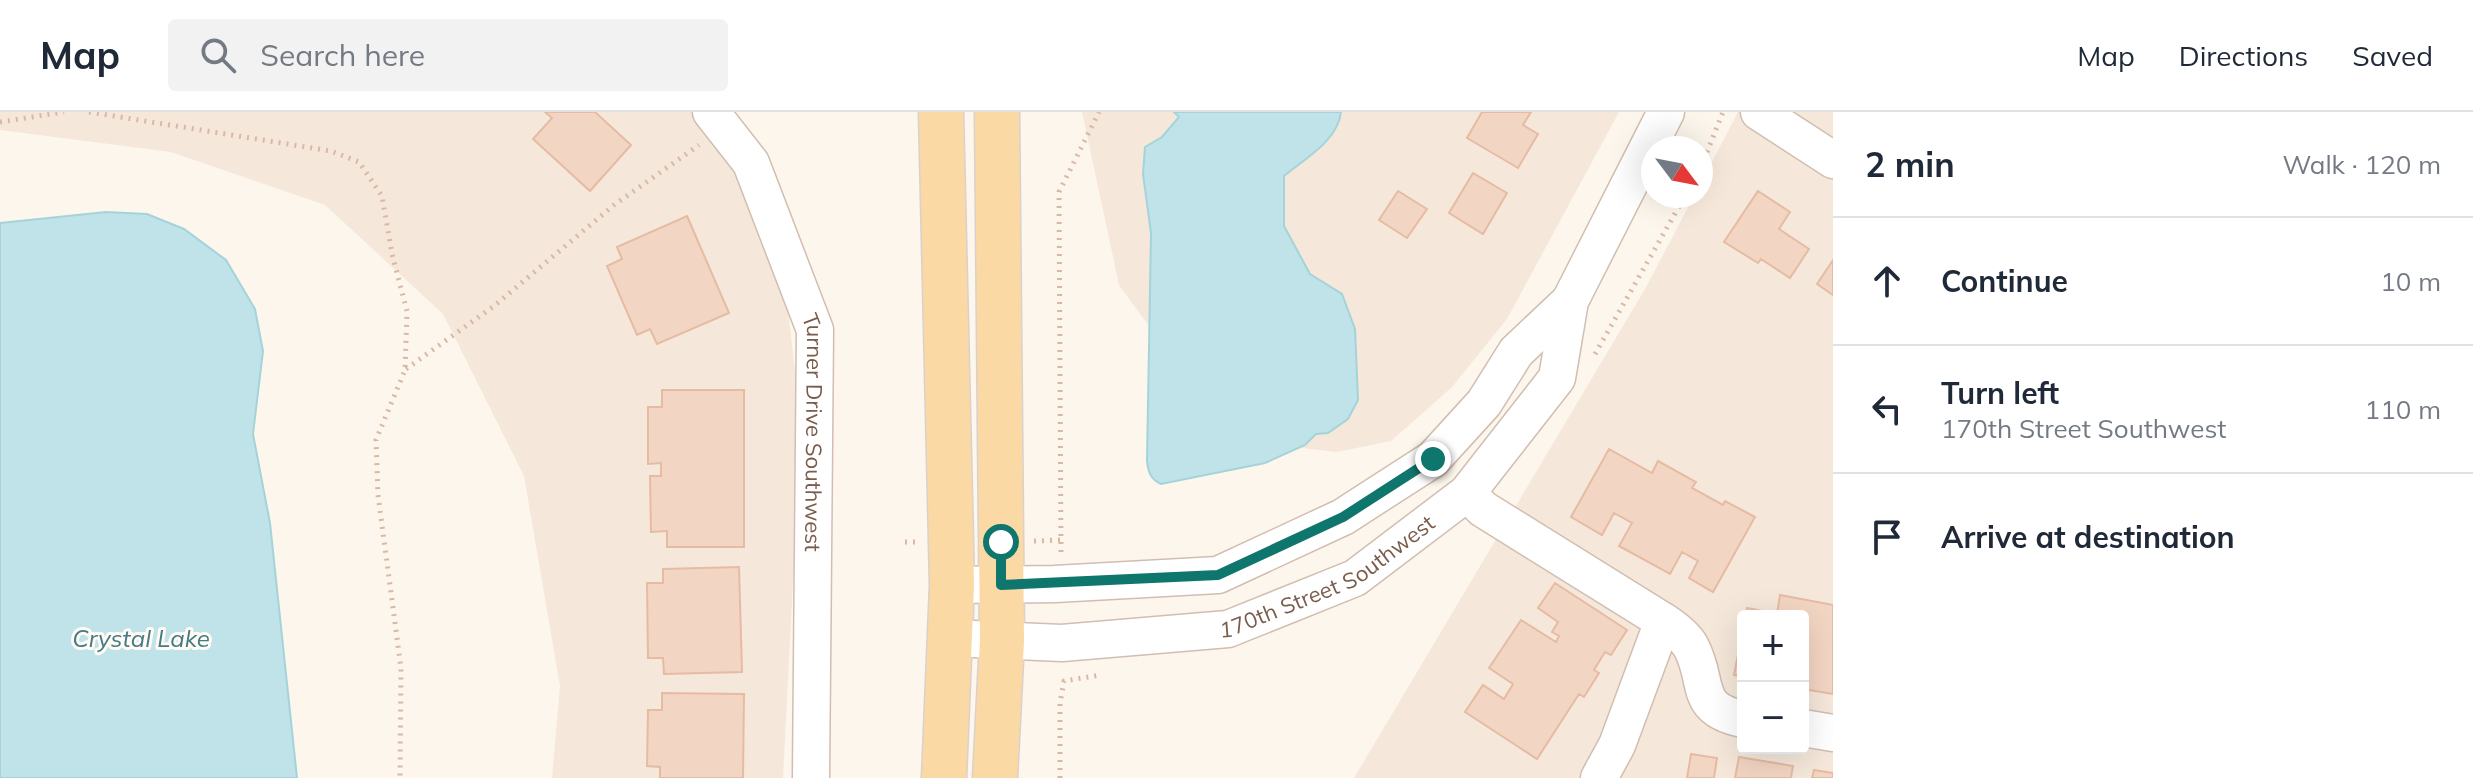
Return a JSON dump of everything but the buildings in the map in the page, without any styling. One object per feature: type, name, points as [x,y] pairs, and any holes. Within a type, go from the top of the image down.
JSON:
[{"type":"main road","points":[[941,112],[952,585],[944,778]]},
{"type":"main road","points":[[995,778],[1002,641],[997,112]]},
{"type":"street","name":"170th Street Southwest","points":[[951,638],[1062,643],[1228,629],[1355,578],[1467,493],[1557,378],[1570,301],[1666,112]]},
{"type":"street","points":[[1759,112],[1833,160]]},
{"type":"street","name":"Turner Drive Southwest","points":[[717,120],[751,163],[815,330],[811,778]]},
{"type":"street","name":"170th Street Southwest","points":[[952,585],[1062,584],[1218,575],[1343,517],[1433,459],[1484,403],[1516,352],[1570,301]]},
{"type":"street","points":[[1467,493],[1483,509],[1680,632],[1692,648],[1710,705],[1725,715],[1737,718]]},
{"type":"street","points":[[1599,778],[1617,745],[1663,621]]},
{"type":"street","points":[[1809,729],[1833,733]]},
{"type":"path","points":[[0,122],[64,112]]},
{"type":"path","points":[[89,112],[331,151],[359,162],[382,196],[392,254],[407,311],[405,370],[376,440],[378,495],[401,668],[400,778]]},
{"type":"path","points":[[1062,584],[1059,192],[1099,112]]},
{"type":"path","points":[[1713,137],[1723,112]]},
{"type":"path","points":[[405,370],[494,306],[717,120]]},
{"type":"path","points":[[1062,643],[1064,681]]},
{"type":"shaded area","points":[[0,112],[691,112],[737,167],[780,238],[801,426],[783,778],[552,778],[560,686],[524,476],[443,314],[325,205],[171,152],[0,130]]},
{"type":"shaded area","points":[[1082,112],[1619,112],[1507,319],[1452,387],[1391,441],[1337,452],[1293,447],[1198,393],[1119,285]]},
{"type":"shaded area","points":[[1738,112],[1833,112],[1833,778],[1354,778],[1645,289],[1688,208],[1713,208],[1713,160]]},
{"type":"water","points":[[1174,112],[1341,112],[1339,122],[1327,141],[1284,176],[1284,226],[1310,274],[1342,294],[1355,329],[1358,400],[1348,419],[1328,433],[1316,434],[1305,445],[1265,463],[1161,484],[1150,474],[1147,461],[1151,233],[1143,174],[1145,147],[1162,137],[1179,117]]},
{"type":"water","name":"Crystal Lake","points":[[106,212],[147,214],[184,229],[226,260],[255,309],[263,351],[253,434],[270,523],[297,778],[0,778],[0,223]]},
{"type":"route","points":[[1001,542],[1001,585],[1218,575],[1343,517],[1433,459]]}]
